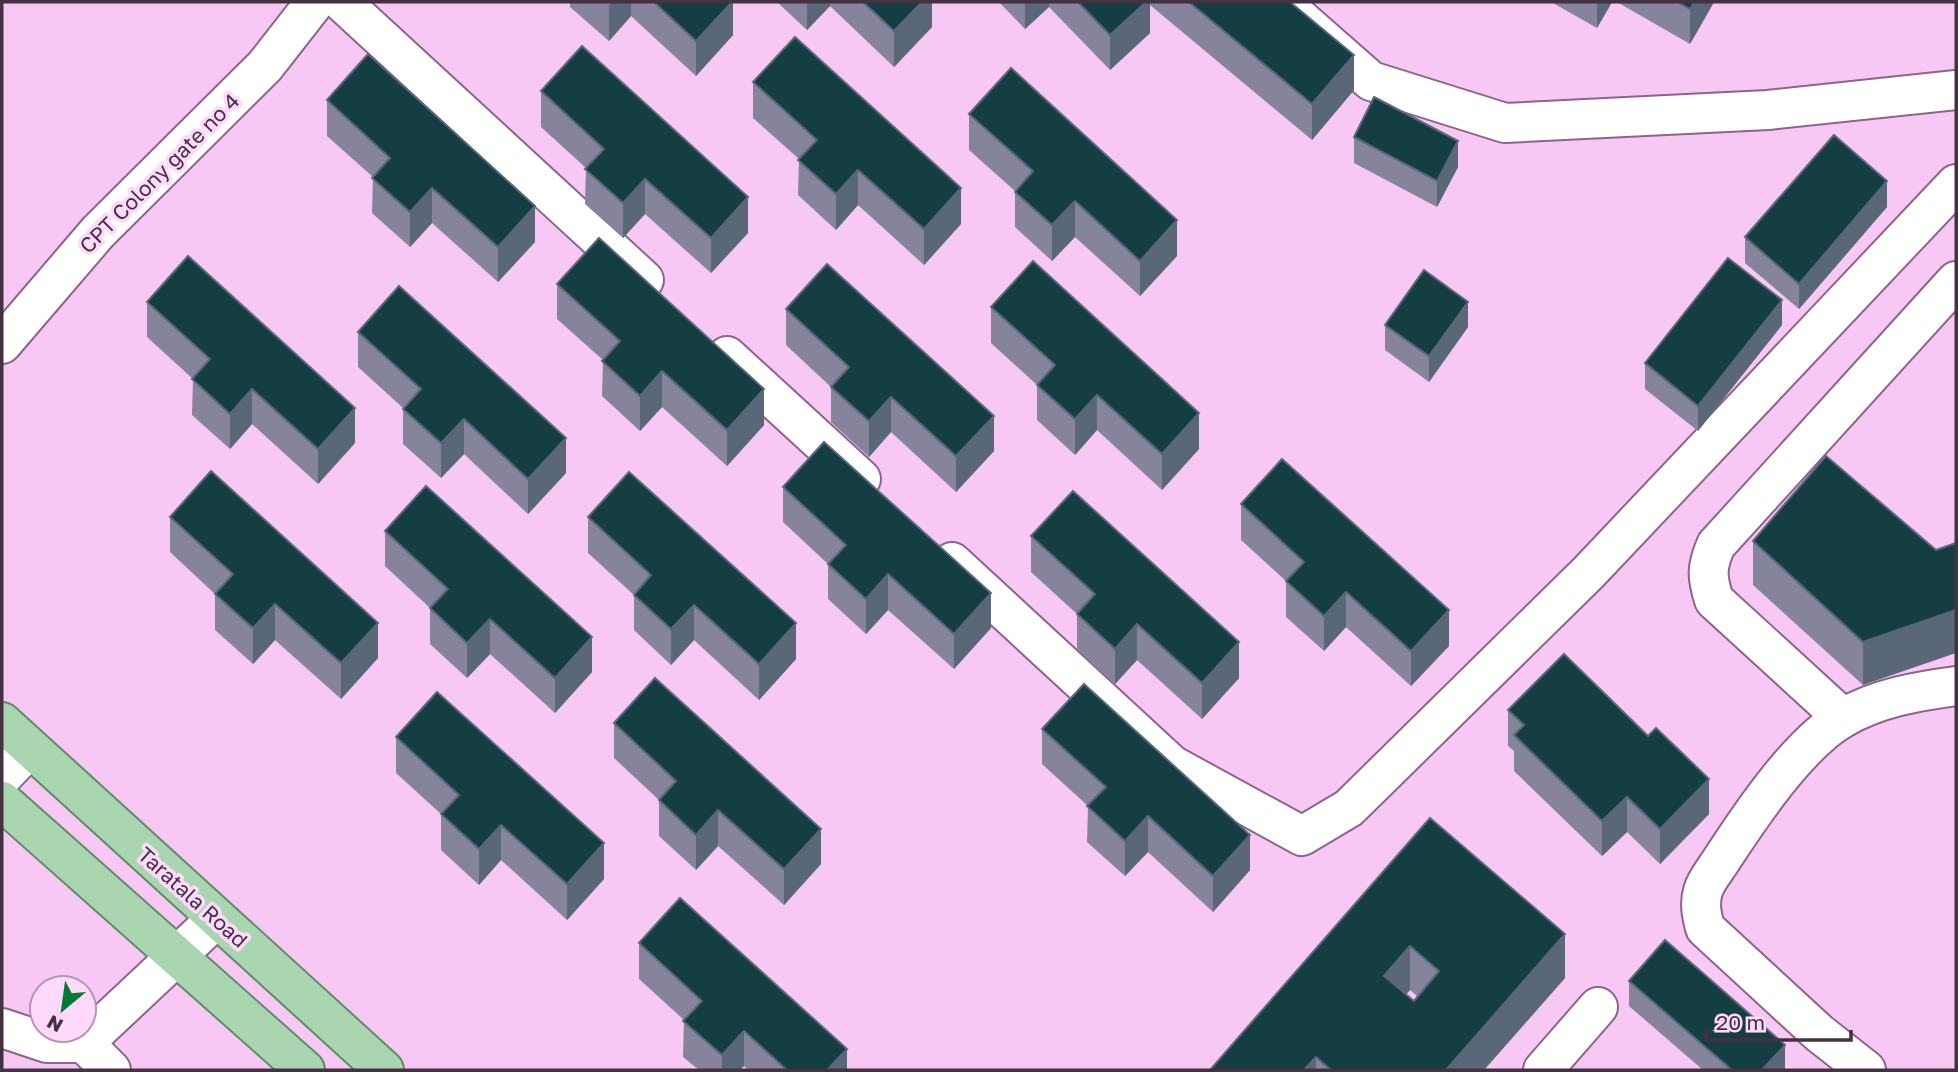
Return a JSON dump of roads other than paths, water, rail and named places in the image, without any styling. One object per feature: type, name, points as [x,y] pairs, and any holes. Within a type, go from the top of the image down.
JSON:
[{"type":"main road","name":"Taratala Road","points":[[2,722],[384,1070]]},
{"type":"main road","points":[[2,801],[306,1070]]},
{"type":"street","name":"CPT Colony gate no 4","points":[[2,344],[98,232],[265,66],[315,2]]},
{"type":"street","points":[[342,2],[670,303]]},
{"type":"street","points":[[1281,2],[1371,81],[1505,123],[1769,110],[1956,90]]},
{"type":"street","points":[[926,539],[1172,765],[1302,835],[1349,807],[1589,572],[1956,184]]},
{"type":"street","points":[[1843,718],[1714,600],[1707,580],[1709,562],[1716,545],[1956,281]]},
{"type":"street","points":[[701,331],[885,501]]},
{"type":"street","points":[[1866,1070],[1819,1033],[1705,928],[1701,909],[1703,890],[1752,814],[1800,755],[1822,733],[1843,718],[1879,702],[1956,685]]},
{"type":"street","points":[[2,777],[30,748]]},
{"type":"street","points":[[98,1030],[216,919]]},
{"type":"street","points":[[1543,1070],[1598,1007]]},
{"type":"street","points":[[2,1028],[28,1037]]},
{"type":"street","points":[[85,1044],[111,1070]]}]
